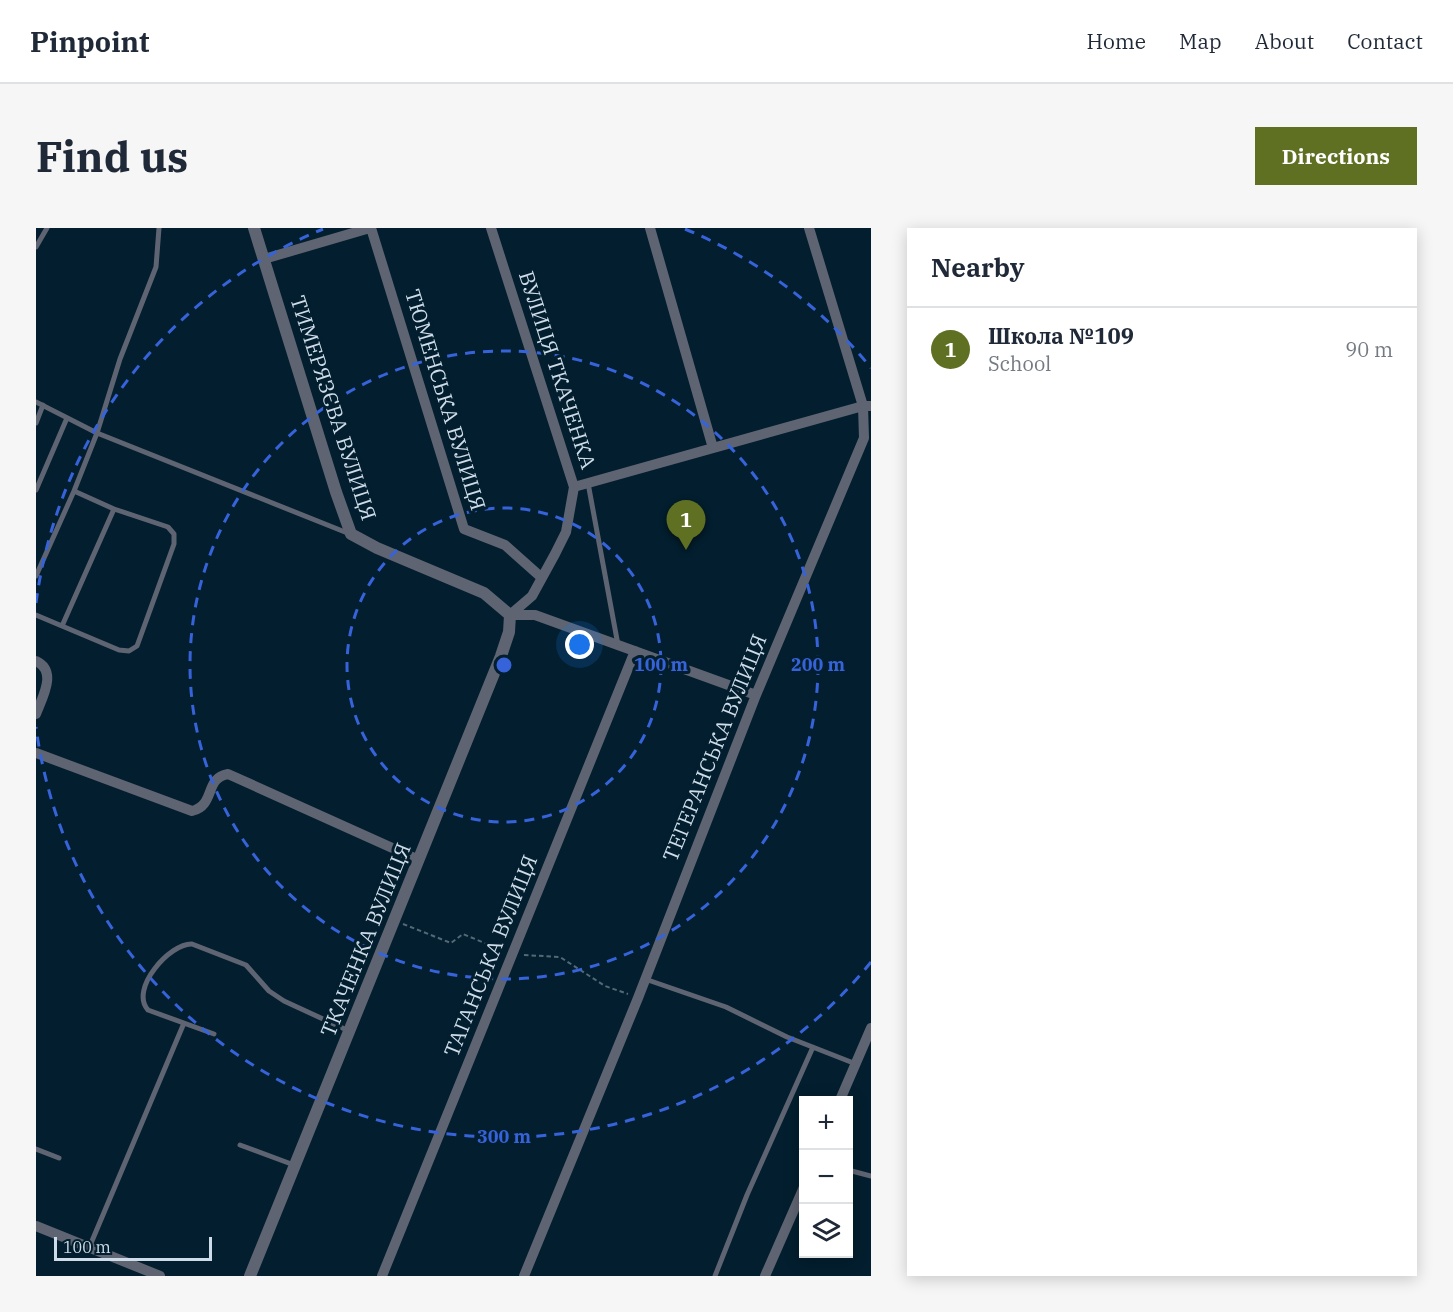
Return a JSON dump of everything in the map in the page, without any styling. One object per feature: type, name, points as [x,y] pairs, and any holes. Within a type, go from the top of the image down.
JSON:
[{"type":"street","name":"ТИМЕРЯЗЄВА ВУЛИЦЯ","points":[[254,228],[351,534],[377,548],[484,593],[510,615]]},
{"type":"street","points":[[264,259],[371,228]]},
{"type":"street","name":"ТЮМЕНСЬКА ВУЛИЦЯ","points":[[371,228],[464,529],[505,545],[542,578]]},
{"type":"street","name":"ВУЛИЦЯ ТКАЧЕНКА","points":[[491,228],[574,487],[566,532],[532,596],[510,615]]},
{"type":"street","points":[[650,228],[713,448]]},
{"type":"street","name":"ТЕГЕРАНСЬКА ВУЛИЦЯ","points":[[524,1276],[638,998],[756,694],[864,438],[867,406],[809,228]]},
{"type":"street","points":[[574,487],[867,406]]},
{"type":"street","points":[[510,615],[536,615],[756,694]]},
{"type":"street","name":"ТКАЧЕНКА ВУЛИЦЯ","points":[[250,1276],[501,656],[510,615]]},
{"type":"street","name":"ТАГАНСЬКА ВУЛИЦЯ","points":[[382,1276],[635,651]]},
{"type":"street","points":[[36,661],[41,663],[47,672],[48,683],[36,714]]},
{"type":"street","points":[[36,753],[192,811],[201,808],[206,802],[214,781],[228,774],[419,860]]},
{"type":"street","points":[[842,1096],[871,1028]]},
{"type":"street","points":[[765,1276],[799,1198]]},
{"type":"street","points":[[36,1226],[160,1276]]},
{"type":"lane","points":[[36,247],[48,228]]},
{"type":"lane","points":[[36,576],[97,433],[120,359],[156,267],[159,228]]},
{"type":"lane","points":[[36,402],[97,433],[351,534]]},
{"type":"lane","points":[[36,423],[44,405]]},
{"type":"lane","points":[[36,490],[67,418]]},
{"type":"lane","points":[[588,483],[618,645]]},
{"type":"lane","points":[[36,615],[119,650],[129,651],[137,646],[174,544],[174,534],[168,527],[114,509],[74,491]]},
{"type":"lane","points":[[62,626],[114,509]]},
{"type":"lane","points":[[214,1034],[148,1011],[143,1005],[142,997],[146,980],[176,948],[184,944],[192,944],[246,964],[269,991],[284,1001],[350,1031]]},
{"type":"lane","points":[[645,979],[726,1007],[787,1037],[856,1064]]},
{"type":"lane","points":[[88,1248],[184,1023]]},
{"type":"lane","points":[[715,1276],[747,1195],[813,1047]]},
{"type":"lane","points":[[240,1145],[296,1165]]},
{"type":"lane","points":[[36,1149],[59,1158]]},
{"type":"lane","points":[[853,1171],[871,1176]]},
{"type":"path","points":[[395,920],[451,943],[463,934],[513,955],[560,957],[605,986],[638,998]]},
{"type":"place","name":"Школа №109","points":[[686,550]]}]
